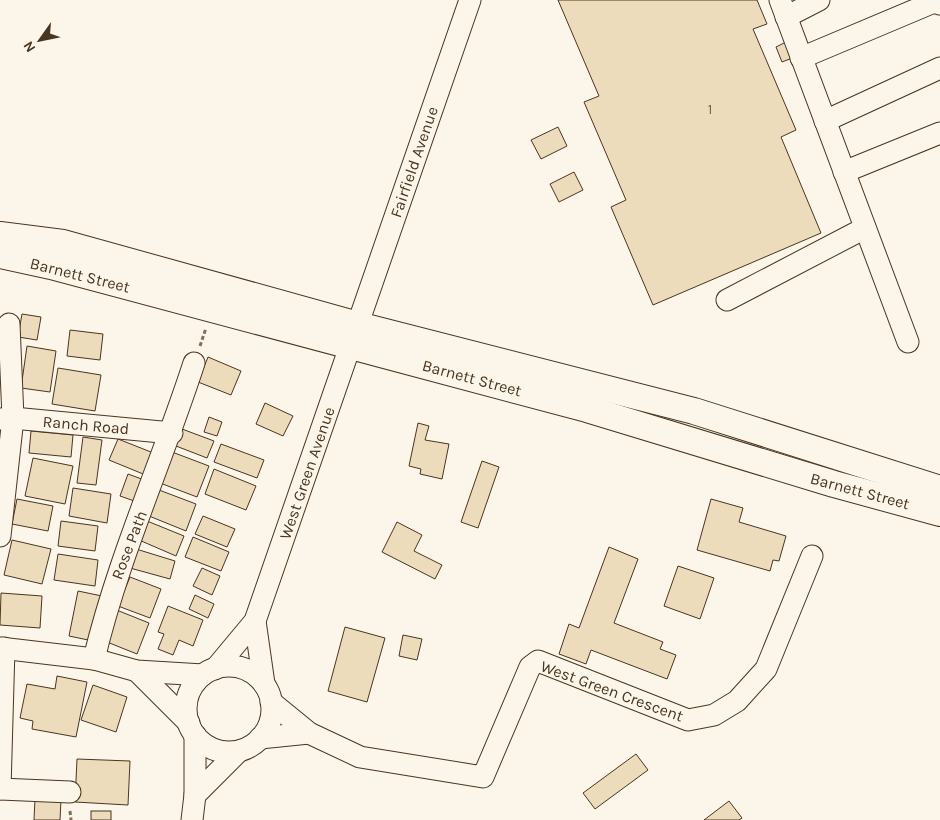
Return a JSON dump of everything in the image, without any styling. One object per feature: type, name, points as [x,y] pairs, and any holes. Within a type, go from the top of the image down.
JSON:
[{"type":"main road","name":"Barnett Street","points":[[0,235],[63,244],[587,409],[834,484],[940,513]]},
{"type":"main road","name":"Barnett Street","points":[[0,255],[51,266],[212,309],[354,336],[694,411],[940,489]]},
{"type":"street","name":"Fairfield Avenue","points":[[354,336],[470,0]]},
{"type":"street","points":[[819,0],[785,7],[801,58],[908,342]]},
{"type":"street","points":[[801,58],[936,2]]},
{"type":"street","points":[[825,121],[940,68]]},
{"type":"street","points":[[844,172],[940,133]]},
{"type":"street","points":[[727,300],[865,228]]},
{"type":"street","points":[[0,536],[9,324]]},
{"type":"street","name":"West Green Avenue","points":[[209,672],[255,621],[354,336]]},
{"type":"street","name":"Rose Path","points":[[94,659],[110,596],[172,434],[194,363]]},
{"type":"street","name":"Ranch Road","points":[[6,419],[172,434]]},
{"type":"street","name":"West Green Crescent","points":[[267,693],[309,733],[360,757],[483,777],[530,667],[538,661],[688,720],[714,715],[737,701],[766,669],[812,556]]},
{"type":"street","name":"West Green Avenue","points":[[255,621],[267,693]]},
{"type":"street","points":[[70,792],[0,789],[2,648],[94,659],[137,671],[209,672],[228,666],[242,668],[254,674],[267,693],[270,722],[255,744],[239,751],[195,795]]},
{"type":"street","points":[[137,671],[205,745],[217,751],[239,751]]},
{"type":"street","points":[[192,820],[195,795],[192,729],[186,710],[188,697],[194,684],[209,672]]},
{"type":"street","points":[[260,738],[309,733]]},
{"type":"path","points":[[194,363],[212,309]]},
{"type":"building","points":[[558,0],[757,0],[767,24],[753,29],[796,130],[781,137],[821,233],[653,305],[611,207],[626,200],[584,102],[599,96]]},
{"type":"building","points":[[788,41],[795,57],[782,62],[776,47]]},
{"type":"building","points":[[558,127],[567,146],[541,159],[531,140]]},
{"type":"building","points":[[574,172],[583,190],[559,202],[550,184]]},
{"type":"building","points":[[22,314],[41,317],[37,340],[18,337]]},
{"type":"building","points":[[70,330],[103,334],[100,360],[67,356]]},
{"type":"building","points":[[27,346],[56,351],[50,392],[21,388]]},
{"type":"building","points":[[208,357],[241,371],[231,395],[198,382]]},
{"type":"building","points":[[58,368],[101,375],[95,411],[52,404]]},
{"type":"building","points":[[265,403],[293,416],[283,436],[256,424]]},
{"type":"building","points":[[209,417],[222,422],[217,436],[204,432]]},
{"type":"building","points":[[418,423],[429,426],[425,440],[449,444],[442,479],[420,474],[421,469],[409,466]]},
{"type":"building","points":[[182,429],[214,441],[207,458],[176,446]]},
{"type":"building","points":[[31,431],[73,435],[71,457],[29,453]]},
{"type":"building","points":[[83,437],[102,440],[96,485],[77,483]]},
{"type":"building","points":[[118,439],[156,454],[148,476],[109,460]]},
{"type":"building","points":[[221,444],[264,460],[257,478],[214,462]]},
{"type":"building","points":[[172,452],[209,466],[197,497],[160,483]]},
{"type":"building","points":[[33,458],[73,466],[65,504],[25,496]]},
{"type":"building","points":[[482,461],[499,467],[478,528],[461,522]]},
{"type":"building","points":[[214,469],[256,486],[246,510],[205,494]]},
{"type":"building","points":[[128,474],[147,481],[140,503],[120,496]]},
{"type":"building","points":[[73,488],[111,494],[107,523],[69,516]]},
{"type":"building","points":[[159,490],[196,504],[186,531],[149,516]]},
{"type":"building","points":[[17,499],[53,506],[48,531],[12,524]]},
{"type":"building","points":[[711,499],[743,508],[739,522],[786,536],[779,561],[773,560],[770,571],[697,550]]},
{"type":"building","points":[[203,516],[235,529],[227,547],[195,534]]},
{"type":"building","points":[[61,521],[98,526],[95,551],[58,546]]},
{"type":"building","points":[[147,521],[184,536],[176,556],[139,540]]},
{"type":"building","points":[[397,522],[422,535],[414,551],[442,565],[435,579],[382,552]]},
{"type":"building","points":[[193,537],[229,552],[221,571],[185,557]]},
{"type":"building","points":[[12,540],[51,549],[42,584],[4,575]]},
{"type":"building","points":[[609,547],[638,559],[614,623],[663,642],[660,649],[676,655],[667,679],[591,650],[586,664],[559,654],[569,624],[579,628]]},
{"type":"building","points":[[136,549],[175,561],[170,579],[130,568]]},
{"type":"building","points":[[58,554],[98,560],[95,586],[54,580]]},
{"type":"building","points":[[678,566],[714,578],[700,619],[664,606]]},
{"type":"building","points":[[202,568],[220,576],[212,595],[193,586]]},
{"type":"building","points":[[130,577],[161,589],[150,618],[118,606]]},
{"type":"building","points":[[78,591],[102,596],[93,641],[69,636]]},
{"type":"building","points":[[1,593],[42,596],[40,628],[0,625]]},
{"type":"building","points":[[195,595],[214,604],[208,618],[189,609]]},
{"type":"building","points":[[168,606],[203,620],[193,646],[179,640],[173,655],[158,649],[164,634],[158,632]]},
{"type":"building","points":[[114,609],[149,623],[137,654],[102,640]]},
{"type":"building","points":[[345,627],[385,638],[367,702],[328,691]]},
{"type":"building","points":[[403,635],[422,639],[417,660],[399,656]]},
{"type":"building","points":[[57,676],[87,682],[76,737],[32,729],[33,721],[20,718],[27,684],[55,689]]},
{"type":"building","points":[[93,685],[127,697],[116,732],[81,720]]},
{"type":"building","points":[[636,754],[648,770],[595,809],[583,793]]},
{"type":"building","points":[[77,759],[130,761],[128,805],[75,802]]},
{"type":"building","points":[[35,799],[61,800],[60,820],[34,820]]},
{"type":"building","points":[[729,801],[742,818],[739,820],[704,820]]},
{"type":"building","points":[[91,811],[111,811],[111,820],[91,820]]}]
